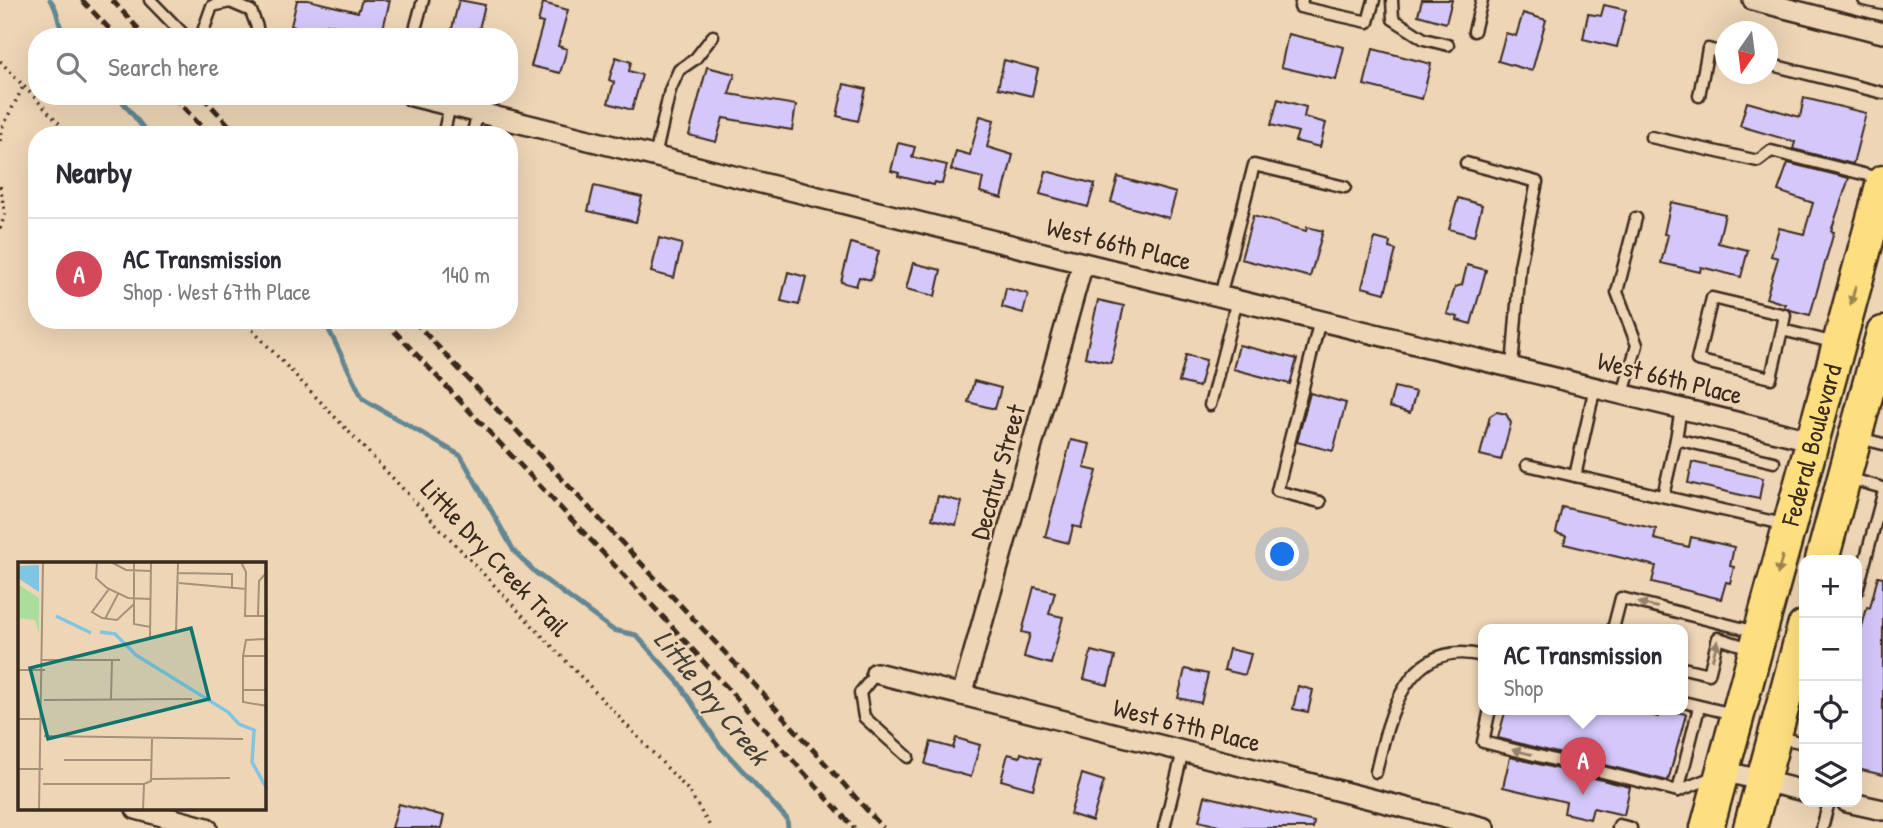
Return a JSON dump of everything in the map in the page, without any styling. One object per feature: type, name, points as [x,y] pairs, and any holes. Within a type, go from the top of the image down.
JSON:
[{"type":"main road","name":"Federal Boulevard","points":[[1707,828],[1883,180]]},
{"type":"main road","name":"Federal Boulevard","points":[[1823,555],[1844,477],[1869,440],[1882,339]]},
{"type":"main road","points":[[1750,828],[1763,782],[1790,740],[1799,667]]},
{"type":"street","points":[[1753,0],[1883,33]]},
{"type":"street","name":"West 66th Place","points":[[446,105],[1814,441]]},
{"type":"street","name":"Decatur Street","points":[[962,695],[1083,263]]},
{"type":"street","name":"West 67th Place","points":[[876,673],[1485,828]]},
{"type":"street","points":[[1723,771],[1799,790]]},
{"type":"street","points":[[1862,805],[1883,810]]},
{"type":"street","points":[[139,810],[179,824],[207,828]]},
{"type":"lane","points":[[150,0],[177,28]]},
{"type":"lane","points":[[415,28],[422,0]]},
{"type":"lane","points":[[1302,0],[1300,7],[1368,22],[1374,0]]},
{"type":"lane","points":[[1392,0],[1393,19],[1424,39],[1448,44]]},
{"type":"lane","points":[[1474,31],[1482,0]]},
{"type":"lane","points":[[1864,0],[1883,4]]},
{"type":"lane","points":[[204,28],[212,6],[230,2],[251,11],[257,28]]},
{"type":"lane","points":[[655,157],[670,90],[679,71],[695,59],[713,36]]},
{"type":"lane","points":[[1699,96],[1709,49],[1715,51]]},
{"type":"lane","points":[[1778,67],[1883,93]]},
{"type":"lane","points":[[445,126],[450,106]]},
{"type":"lane","points":[[474,126],[478,113]]},
{"type":"lane","points":[[1651,137],[1758,161],[1771,151],[1883,180]]},
{"type":"lane","points":[[1466,163],[1537,182],[1520,266],[1512,368]]},
{"type":"lane","points":[[1210,405],[1254,165],[1345,187]]},
{"type":"lane","points":[[1623,394],[1637,345],[1617,292],[1636,218]]},
{"type":"lane","points":[[1712,298],[1785,315],[1782,330],[1770,378],[1697,360],[1712,298]]},
{"type":"lane","points":[[1320,320],[1277,491],[1320,502]]},
{"type":"lane","points":[[1782,330],[1840,344]]},
{"type":"lane","points":[[1574,476],[1595,387]]},
{"type":"lane","points":[[1663,496],[1681,408]]},
{"type":"lane","points":[[1676,439],[1774,462]]},
{"type":"lane","points":[[1527,465],[1791,526]]},
{"type":"lane","points":[[1844,477],[1883,488]]},
{"type":"lane","points":[[1862,572],[1883,494]]},
{"type":"lane","points":[[1614,624],[1622,598],[1759,642]]},
{"type":"lane","points":[[1688,669],[1709,674],[1718,638],[1759,642]]},
{"type":"lane","points":[[1376,772],[1396,700],[1412,677],[1426,663],[1447,653],[1469,652],[1478,655]]},
{"type":"lane","points":[[876,673],[860,693],[864,717],[908,757]]},
{"type":"lane","points":[[1688,703],[1739,716]]},
{"type":"lane","points":[[1678,791],[1699,706]]},
{"type":"lane","points":[[1489,715],[1483,742],[1678,791],[1705,782],[1723,771]]},
{"type":"lane","points":[[1166,827],[1183,751]]},
{"type":"lane","points":[[1822,828],[1828,807]]},
{"type":"lane","points":[[1618,828],[1619,825],[1631,828]]},
{"type":"path","points":[[0,61],[28,89]]},
{"type":"path","points":[[0,141],[3,126],[24,85]]},
{"type":"path","points":[[42,105],[62,126]]},
{"type":"path","points":[[0,186],[5,215],[0,229]]},
{"type":"path","name":"Little Dry Creek Trail","points":[[252,329],[689,791],[711,828]]},
{"type":"building","points":[[297,0],[308,0],[358,12],[362,0],[390,0],[383,28],[344,28],[327,24],[326,28],[291,26]]},
{"type":"building","points":[[459,0],[485,5],[479,28],[452,28]]},
{"type":"building","points":[[1422,0],[1452,0],[1446,23],[1418,15]]},
{"type":"building","points":[[543,3],[568,10],[558,46],[567,49],[560,73],[531,66],[543,23],[538,22]]},
{"type":"building","points":[[1604,5],[1626,10],[1617,47],[1583,39],[1588,14],[1601,16]]},
{"type":"building","points":[[1523,13],[1546,20],[1532,71],[1498,61],[1506,33],[1516,36]]},
{"type":"building","points":[[1288,34],[1344,47],[1336,80],[1281,67]]},
{"type":"building","points":[[1373,49],[1431,64],[1422,99],[1364,85]]},
{"type":"building","points":[[616,57],[631,62],[629,71],[642,75],[632,110],[608,103],[614,82],[609,80]]},
{"type":"building","points":[[1004,60],[1038,69],[1032,96],[998,88]]},
{"type":"building","points":[[707,67],[735,74],[729,94],[796,105],[792,130],[723,118],[716,142],[689,135]]},
{"type":"building","points":[[844,84],[866,89],[858,121],[837,116]]},
{"type":"building","points":[[1804,98],[1866,113],[1853,164],[1793,149],[1795,142],[1740,126],[1747,102],[1800,117]]},
{"type":"building","points":[[1278,99],[1306,107],[1304,117],[1326,123],[1320,147],[1295,141],[1298,132],[1271,125]]},
{"type":"building","points":[[980,116],[994,120],[987,147],[1013,155],[1002,198],[980,192],[983,178],[951,170],[956,151],[970,155]]},
{"type":"building","points":[[898,143],[915,147],[912,157],[947,165],[942,184],[935,182],[934,185],[898,176],[899,173],[891,171]]},
{"type":"building","points":[[1788,163],[1849,178],[1831,231],[1834,232],[1810,315],[1790,310],[1784,307],[1785,304],[1766,298],[1778,258],[1771,256],[1779,228],[1804,234],[1813,203],[1778,191]]},
{"type":"building","points":[[1046,171],[1095,184],[1088,207],[1040,194]]},
{"type":"building","points":[[1118,177],[1176,193],[1169,218],[1111,202]]},
{"type":"building","points":[[594,186],[642,197],[636,222],[588,211]]},
{"type":"building","points":[[1458,198],[1482,205],[1474,236],[1449,229]]},
{"type":"building","points":[[1671,202],[1725,214],[1718,243],[1748,250],[1741,277],[1701,267],[1700,272],[1661,263],[1668,235],[1664,234]]},
{"type":"building","points":[[1253,216],[1306,231],[1307,227],[1323,231],[1310,277],[1241,259]]},
{"type":"building","points":[[659,238],[682,244],[674,278],[651,272]]},
{"type":"building","points":[[1375,238],[1390,242],[1389,248],[1396,250],[1385,293],[1362,287]]},
{"type":"building","points":[[851,243],[879,251],[871,280],[859,277],[856,286],[841,282]]},
{"type":"building","points":[[913,263],[941,270],[935,296],[906,289]]},
{"type":"building","points":[[1467,265],[1486,270],[1471,324],[1447,314],[1455,287],[1462,285]]},
{"type":"building","points":[[788,272],[806,277],[799,305],[781,301]]},
{"type":"building","points":[[1006,288],[1028,294],[1023,313],[1002,307]]},
{"type":"building","points":[[1098,300],[1124,306],[1111,363],[1085,357]]},
{"type":"building","points":[[1239,345],[1297,359],[1290,384],[1233,369]]},
{"type":"building","points":[[1186,355],[1206,360],[1199,387],[1179,382]]},
{"type":"building","points":[[974,381],[1001,388],[995,409],[968,402]]},
{"type":"building","points":[[1394,387],[1416,392],[1410,413],[1389,407]]},
{"type":"building","points":[[1310,393],[1346,403],[1333,451],[1297,442]]},
{"type":"building","points":[[1497,412],[1506,414],[1511,423],[1501,460],[1480,455],[1490,416]]},
{"type":"building","points":[[1071,440],[1090,444],[1084,468],[1097,471],[1081,528],[1073,526],[1069,543],[1045,537]]},
{"type":"building","points":[[1692,462],[1763,478],[1759,499],[1688,483]]},
{"type":"building","points":[[938,496],[962,502],[956,525],[932,519]]},
{"type":"building","points":[[1562,507],[1656,529],[1654,539],[1689,547],[1691,537],[1734,547],[1730,566],[1734,567],[1730,583],[1726,582],[1721,599],[1652,582],[1656,566],[1564,544],[1566,536],[1556,533]]},
{"type":"building","points":[[1878,576],[1883,577],[1883,775],[1862,770],[1862,627],[1867,607],[1870,608]]},
{"type":"building","points":[[1034,587],[1055,592],[1049,614],[1063,617],[1051,664],[1024,657],[1030,634],[1022,632]]},
{"type":"building","points":[[1229,649],[1251,654],[1245,675],[1224,670]]},
{"type":"building","points":[[1091,651],[1115,657],[1108,685],[1084,679]]},
{"type":"building","points":[[1185,669],[1208,674],[1201,703],[1178,698]]},
{"type":"building","points":[[1298,686],[1313,690],[1308,712],[1293,709]]},
{"type":"building","points":[[1504,715],[1686,715],[1668,781],[1498,738]]},
{"type":"building","points":[[956,738],[980,745],[971,777],[925,764],[931,742],[953,748]]},
{"type":"building","points":[[1021,753],[1041,759],[1033,789],[1001,780],[1008,754],[1020,757]]},
{"type":"building","points":[[1510,757],[1630,787],[1624,815],[1593,808],[1590,819],[1564,813],[1566,802],[1503,787]]},
{"type":"building","points":[[1082,774],[1104,781],[1092,821],[1070,814]]},
{"type":"building","points":[[1205,796],[1314,822],[1313,828],[1226,828],[1199,821]]},
{"type":"building","points":[[399,804],[444,816],[441,828],[392,828]]},
{"type":"waterway","name":"Little Dry Creek","points":[[50,0],[61,28]]},
{"type":"waterway","name":"Little Dry Creek","points":[[125,105],[142,126]]},
{"type":"waterway","name":"Little Dry Creek","points":[[328,329],[363,399],[461,456],[514,551],[536,573],[613,630],[636,635],[679,683],[719,745],[787,819],[788,828]]},
{"type":"railway","points":[[82,0],[108,28]]},
{"type":"railway","points":[[112,0],[138,28]]},
{"type":"railway","points":[[181,105],[201,126]]},
{"type":"railway","points":[[210,105],[230,126]]},
{"type":"railway","points":[[392,329],[665,619],[854,828]]},
{"type":"railway","points":[[421,329],[745,674],[883,828]]},
{"type":"place","name":"AC Transmission","points":[[1583,795]]}]
